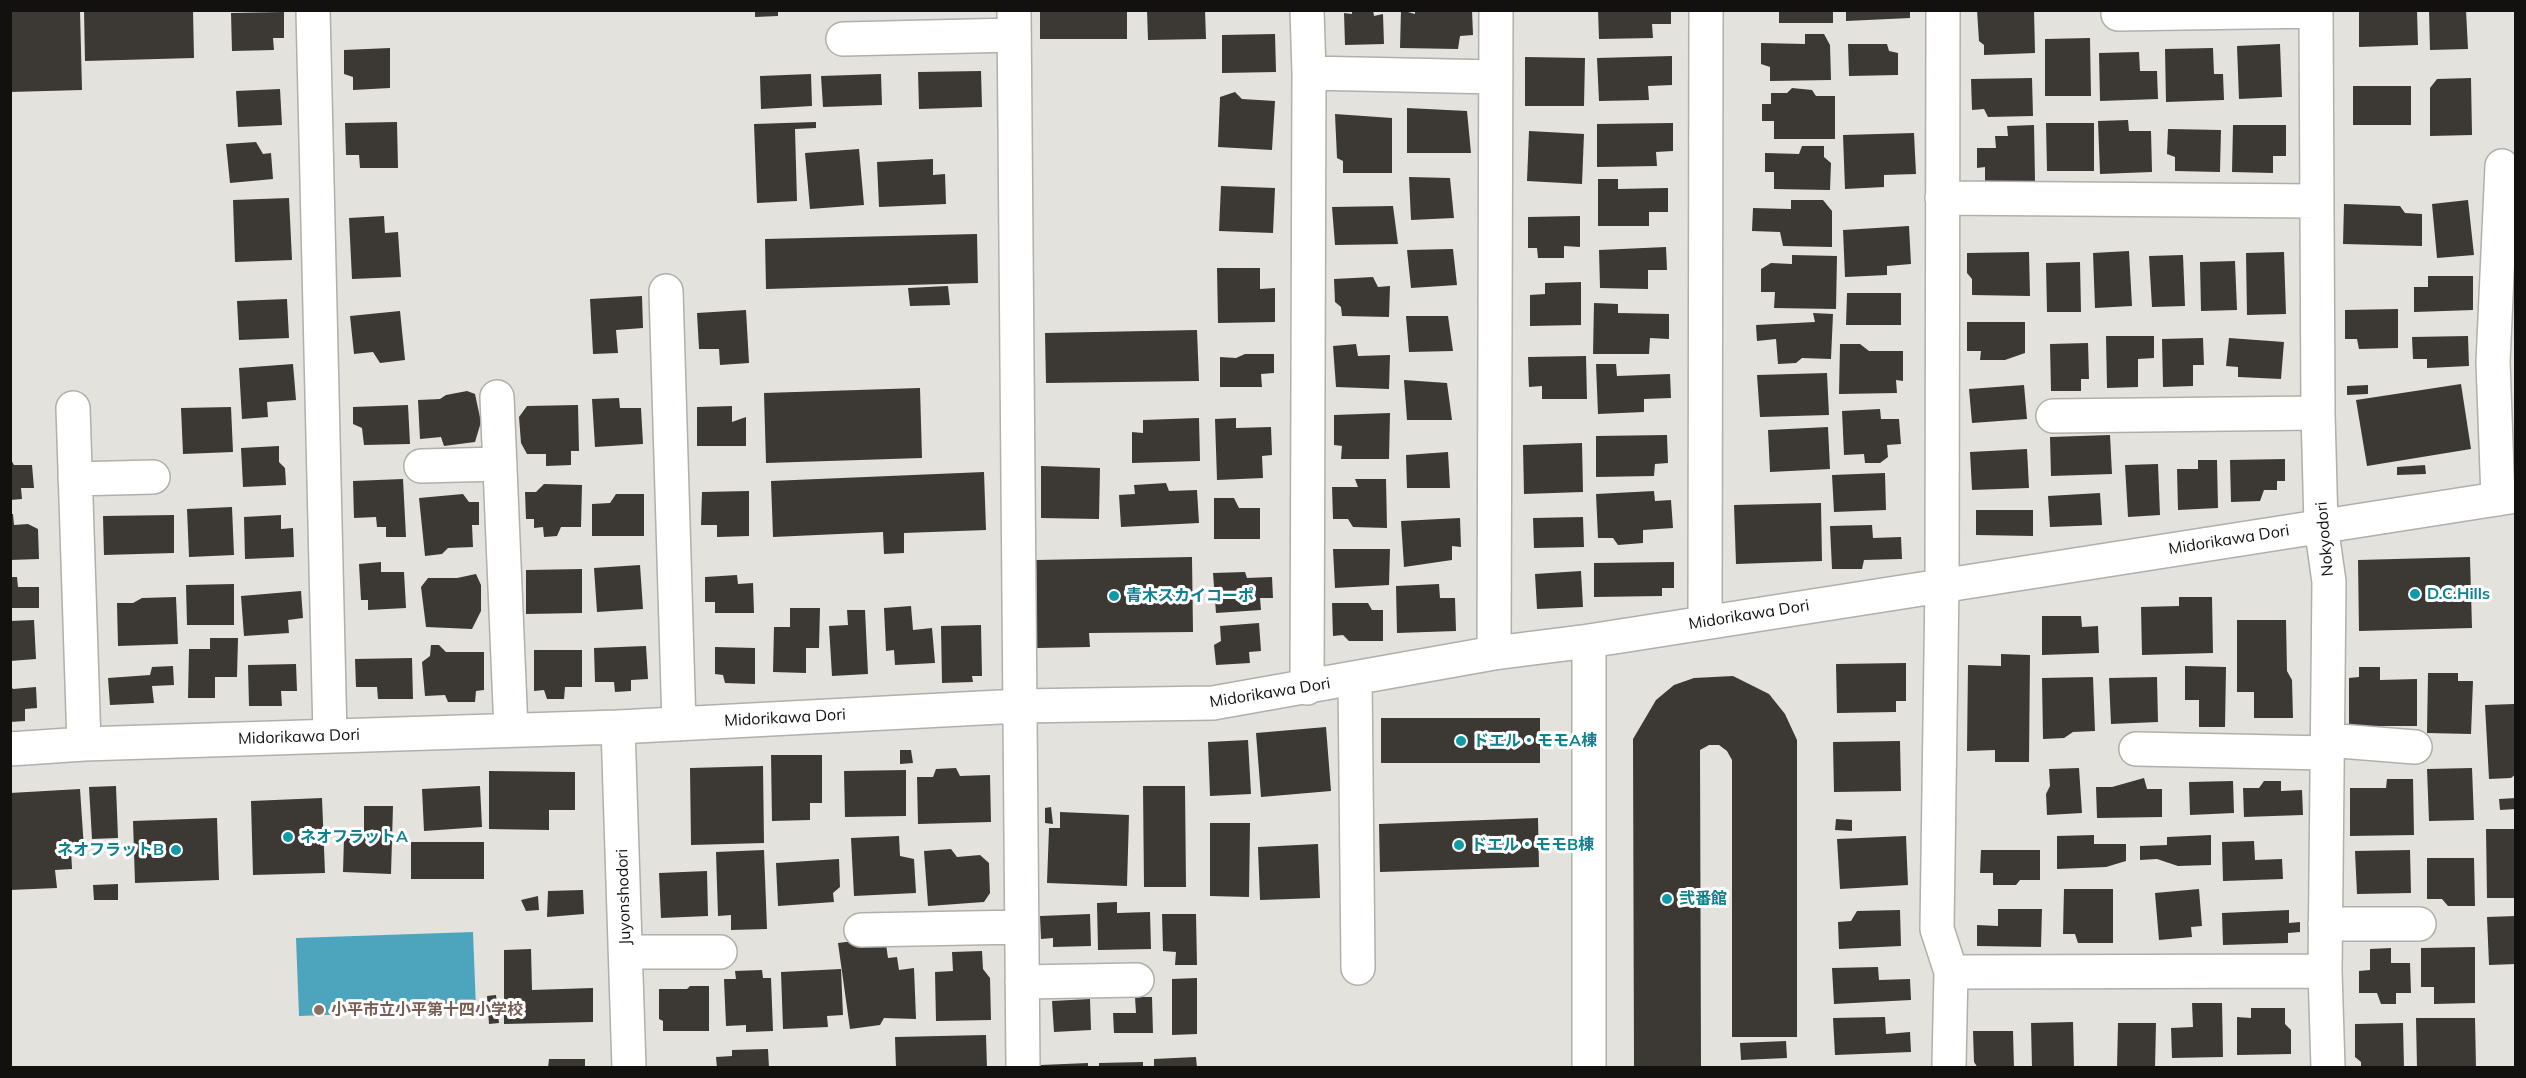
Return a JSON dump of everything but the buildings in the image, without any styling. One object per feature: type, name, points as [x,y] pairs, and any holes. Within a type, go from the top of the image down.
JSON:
[{"type":"street","points":[[313,10],[330,736]]},
{"type":"street","points":[[1306,688],[1309,73],[1307,10]]},
{"type":"street","points":[[1494,653],[1496,10]]},
{"type":"street","points":[[1706,10],[1706,622]]},
{"type":"street","points":[[1943,10],[1942,584],[1937,929],[1951,972],[1949,1065]]},
{"type":"street","points":[[2118,14],[2316,11]]},
{"type":"street","name":"Nokyodori","points":[[2316,11],[2318,413],[2321,525],[2329,582],[2325,924],[2328,1068]]},
{"type":"street","points":[[843,39],[1014,23],[1023,1068]]},
{"type":"street","points":[[1309,73],[1496,77]]},
{"type":"street","points":[[2502,166],[2493,362],[2507,498]]},
{"type":"street","points":[[1942,198],[2317,201]]},
{"type":"street","points":[[666,291],[679,724]]},
{"type":"street","points":[[497,396],[511,729]]},
{"type":"street","points":[[73,408],[84,744]]},
{"type":"street","points":[[2053,416],[2318,413]]},
{"type":"street","points":[[421,466],[500,464]]},
{"type":"street","points":[[75,478],[153,477]]},
{"type":"street","name":"Midorikawa Dori","points":[[10,749],[84,744],[618,727],[1019,706],[1213,704],[1494,653],[1589,641],[1942,584],[2507,498]]},
{"type":"street","points":[[1588,1068],[1589,641]]},
{"type":"street","points":[[1355,679],[1358,968]]},
{"type":"street","name":"Juyonshodori","points":[[618,727],[629,1068]]},
{"type":"street","points":[[2136,749],[2415,747]]},
{"type":"street","points":[[2325,924],[2419,924]]},
{"type":"street","points":[[861,930],[1022,927]]},
{"type":"street","points":[[626,952],[720,952]]},
{"type":"street","points":[[1951,972],[2325,971]]},
{"type":"street","points":[[1022,982],[1137,980]]},
{"type":"water","points":[[473,932],[476,1009],[299,1016],[296,938]]},
{"type":"place","name":"D.C.Hills","points":[[2415,594]]},
{"type":"place","name":"青木スカイコーポ","points":[[1114,596]]},
{"type":"place","name":"ドエル・モモA棟","points":[[1461,741]]},
{"type":"place","name":"ネオフラットA","points":[[288,837]]},
{"type":"place","name":"ドエル・モモB棟","points":[[1459,845]]},
{"type":"place","name":"ネオフラットB","points":[[176,850]]},
{"type":"place","name":"弐番館","points":[[1667,899]]},
{"type":"place","name":"小平市立小平第十四小学校","points":[[319,1010]]}]
